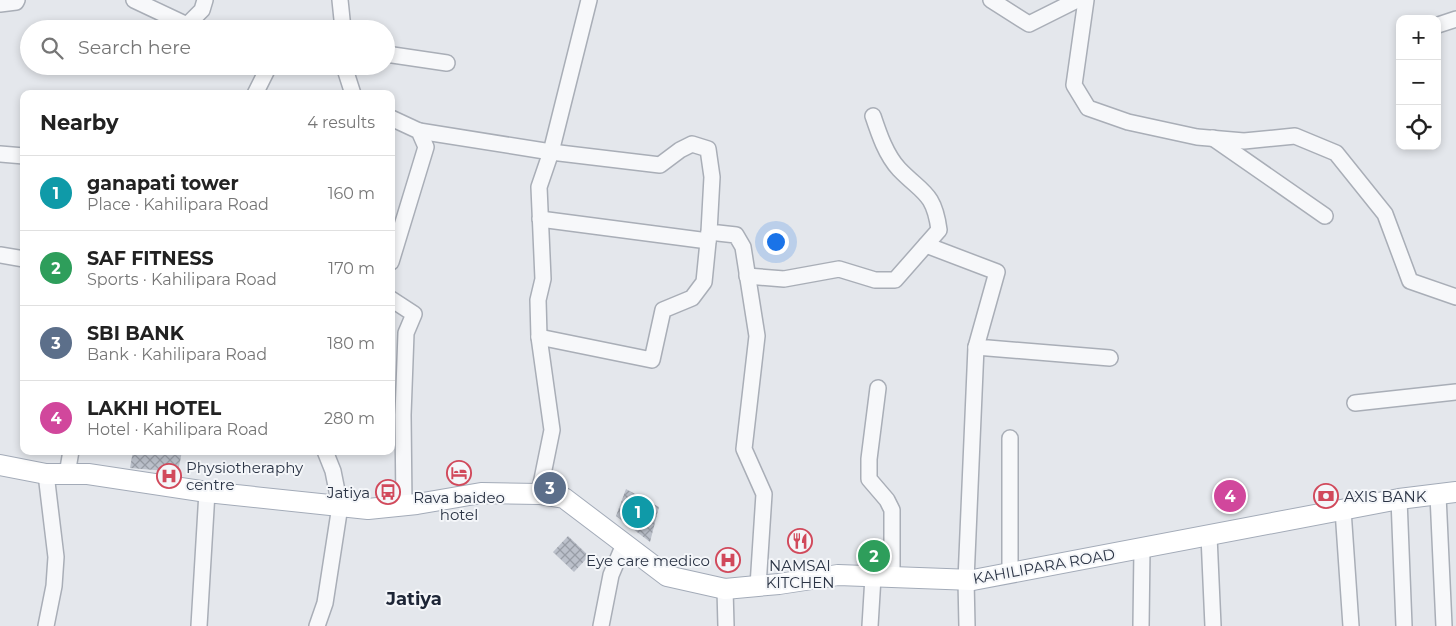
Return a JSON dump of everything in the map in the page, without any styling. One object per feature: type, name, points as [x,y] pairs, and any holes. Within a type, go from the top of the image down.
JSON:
[{"type":"main road","name":"KAHILIPARA ROAD","points":[[0,465],[46,474],[88,474],[208,492],[368,509],[404,506],[481,493],[539,494],[564,498],[625,542],[628,547],[667,576],[725,589],[838,575],[966,580],[1010,574],[1399,499],[1447,494]]},
{"type":"street","points":[[0,4],[16,2],[17,0]]},
{"type":"street","points":[[134,0],[176,20]]},
{"type":"street","points":[[192,20],[202,10],[205,0]]},
{"type":"street","points":[[340,0],[342,20]]},
{"type":"street","points":[[539,494],[552,430],[539,337],[538,300],[543,279],[539,188],[551,152],[590,0]]},
{"type":"street","points":[[991,0],[1029,24],[1077,0]]},
{"type":"street","points":[[1086,0],[1074,85],[1088,108],[1128,122],[1213,138],[1244,141],[1295,136],[1336,153],[1386,214],[1410,281],[1456,296]]},
{"type":"street","points":[[1441,24],[1456,19]]},
{"type":"street","points":[[395,55],[447,63]]},
{"type":"street","points":[[257,90],[264,75]]},
{"type":"street","points":[[347,75],[352,90]]},
{"type":"street","points":[[747,276],[784,279],[839,269],[876,280],[895,280],[939,230],[936,211],[927,193],[898,168],[882,143],[872,116]]},
{"type":"street","points":[[395,120],[419,130],[551,152],[660,165],[680,150],[692,144],[708,149],[712,177],[704,282],[692,298],[663,310],[652,360],[539,337]]},
{"type":"street","points":[[395,249],[426,147],[419,130]]},
{"type":"street","points":[[1213,138],[1325,216]]},
{"type":"street","points":[[0,154],[20,156]]},
{"type":"street","points":[[540,219],[708,236],[736,235],[743,247],[757,336],[744,449],[764,494],[758,586]]},
{"type":"street","points":[[926,245],[997,272],[976,347],[966,580],[967,626]]},
{"type":"street","points":[[0,255],[20,258]]},
{"type":"street","points":[[395,302],[414,314],[406,334],[403,415],[404,506]]},
{"type":"street","points":[[976,347],[1110,358]]},
{"type":"street","points":[[870,626],[883,577],[892,510],[887,500],[869,479],[868,459],[878,388]]},
{"type":"street","points":[[1354,403],[1456,392]]},
{"type":"street","points":[[1010,438],[1010,574]]},
{"type":"street","points":[[67,474],[70,455]]},
{"type":"street","points":[[317,626],[325,603],[340,506],[333,471],[327,455]]},
{"type":"street","points":[[46,474],[56,557],[46,626]]},
{"type":"street","points":[[199,626],[208,492]]},
{"type":"street","points":[[1444,626],[1447,494]]},
{"type":"street","points":[[1399,499],[1404,626]]},
{"type":"street","points":[[1343,510],[1350,626]]},
{"type":"street","points":[[1209,536],[1213,626]]},
{"type":"street","points":[[600,626],[610,575],[625,542]]},
{"type":"street","points":[[1141,626],[1142,549]]},
{"type":"street","points":[[725,589],[726,626]]},
{"type":"building","points":[[132,455],[181,455],[178,472],[130,468]]},
{"type":"building","points":[[626,489],[659,507],[650,542],[616,516]]},
{"type":"building","points":[[568,536],[589,556],[574,572],[553,552]]},
{"type":"place","name":"Rava baideo hotel","points":[[459,473]]},
{"type":"place","name":"Physiotheraphy centre","points":[[169,476]]},
{"type":"place","name":"SBI BANK","points":[[550,488]]},
{"type":"place","name":"Jatiya","points":[[388,492]]},
{"type":"place","name":"LAKHI HOTEL","points":[[1230,496]]},
{"type":"place","name":"AXIS BANK","points":[[1326,496]]},
{"type":"place","name":"ganapati tower","points":[[638,512]]},
{"type":"place","name":"NAMSAI KITCHEN","points":[[800,541]]},
{"type":"place","name":"SAF FITNESS","points":[[874,556]]},
{"type":"place","name":"Eye care medico","points":[[728,560]]},
{"type":"district","name":"Jatiya","points":[[414,599]]}]
